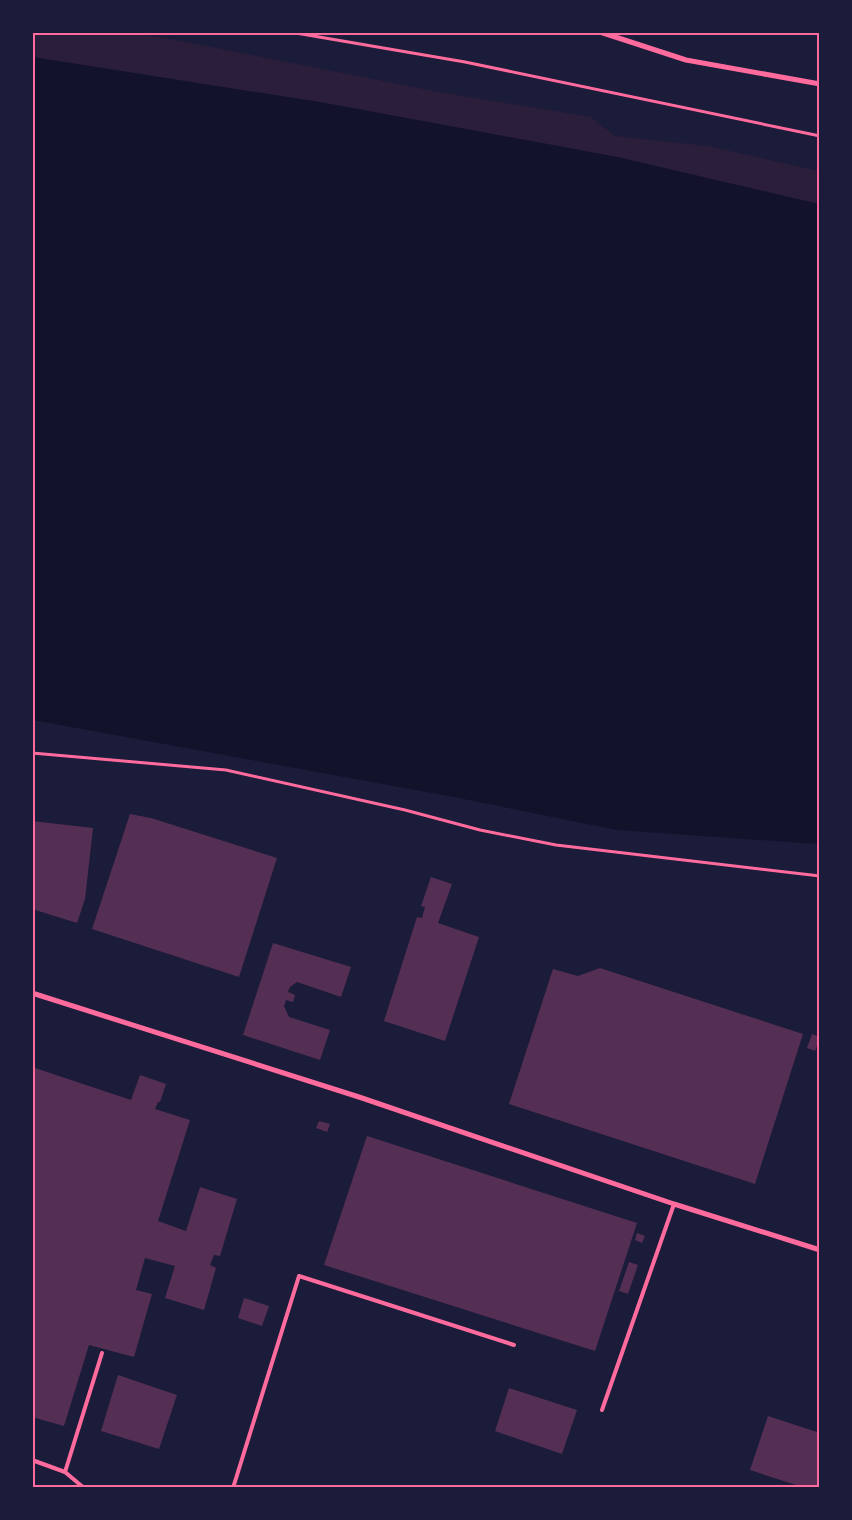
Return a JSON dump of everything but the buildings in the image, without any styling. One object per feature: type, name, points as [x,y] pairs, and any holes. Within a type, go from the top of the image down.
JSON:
[{"type":"street","points":[[600,32],[686,60],[765,76],[820,84]]},
{"type":"street","points":[[32,993],[360,1097],[674,1204],[820,1250]]},
{"type":"lane","points":[[602,1410],[674,1204]]},
{"type":"lane","points":[[233,1488],[299,1276],[514,1345]]},
{"type":"lane","points":[[66,1472],[102,1353]]},
{"type":"lane","points":[[32,1460],[66,1472],[84,1488]]},
{"type":"path","points":[[290,32],[465,62],[820,136]]},
{"type":"path","points":[[32,752],[226,770],[405,810],[480,830],[556,845],[820,876]]},
{"type":"shaded area","points":[[126,32],[171,39],[439,92],[591,117],[615,136],[708,146],[819,171],[819,204],[617,157],[325,103],[33,57],[32,33]]},
{"type":"shaded area","points":[[32,57],[325,103],[617,157],[819,204],[819,844],[617,830],[454,797],[33,720]]}]
